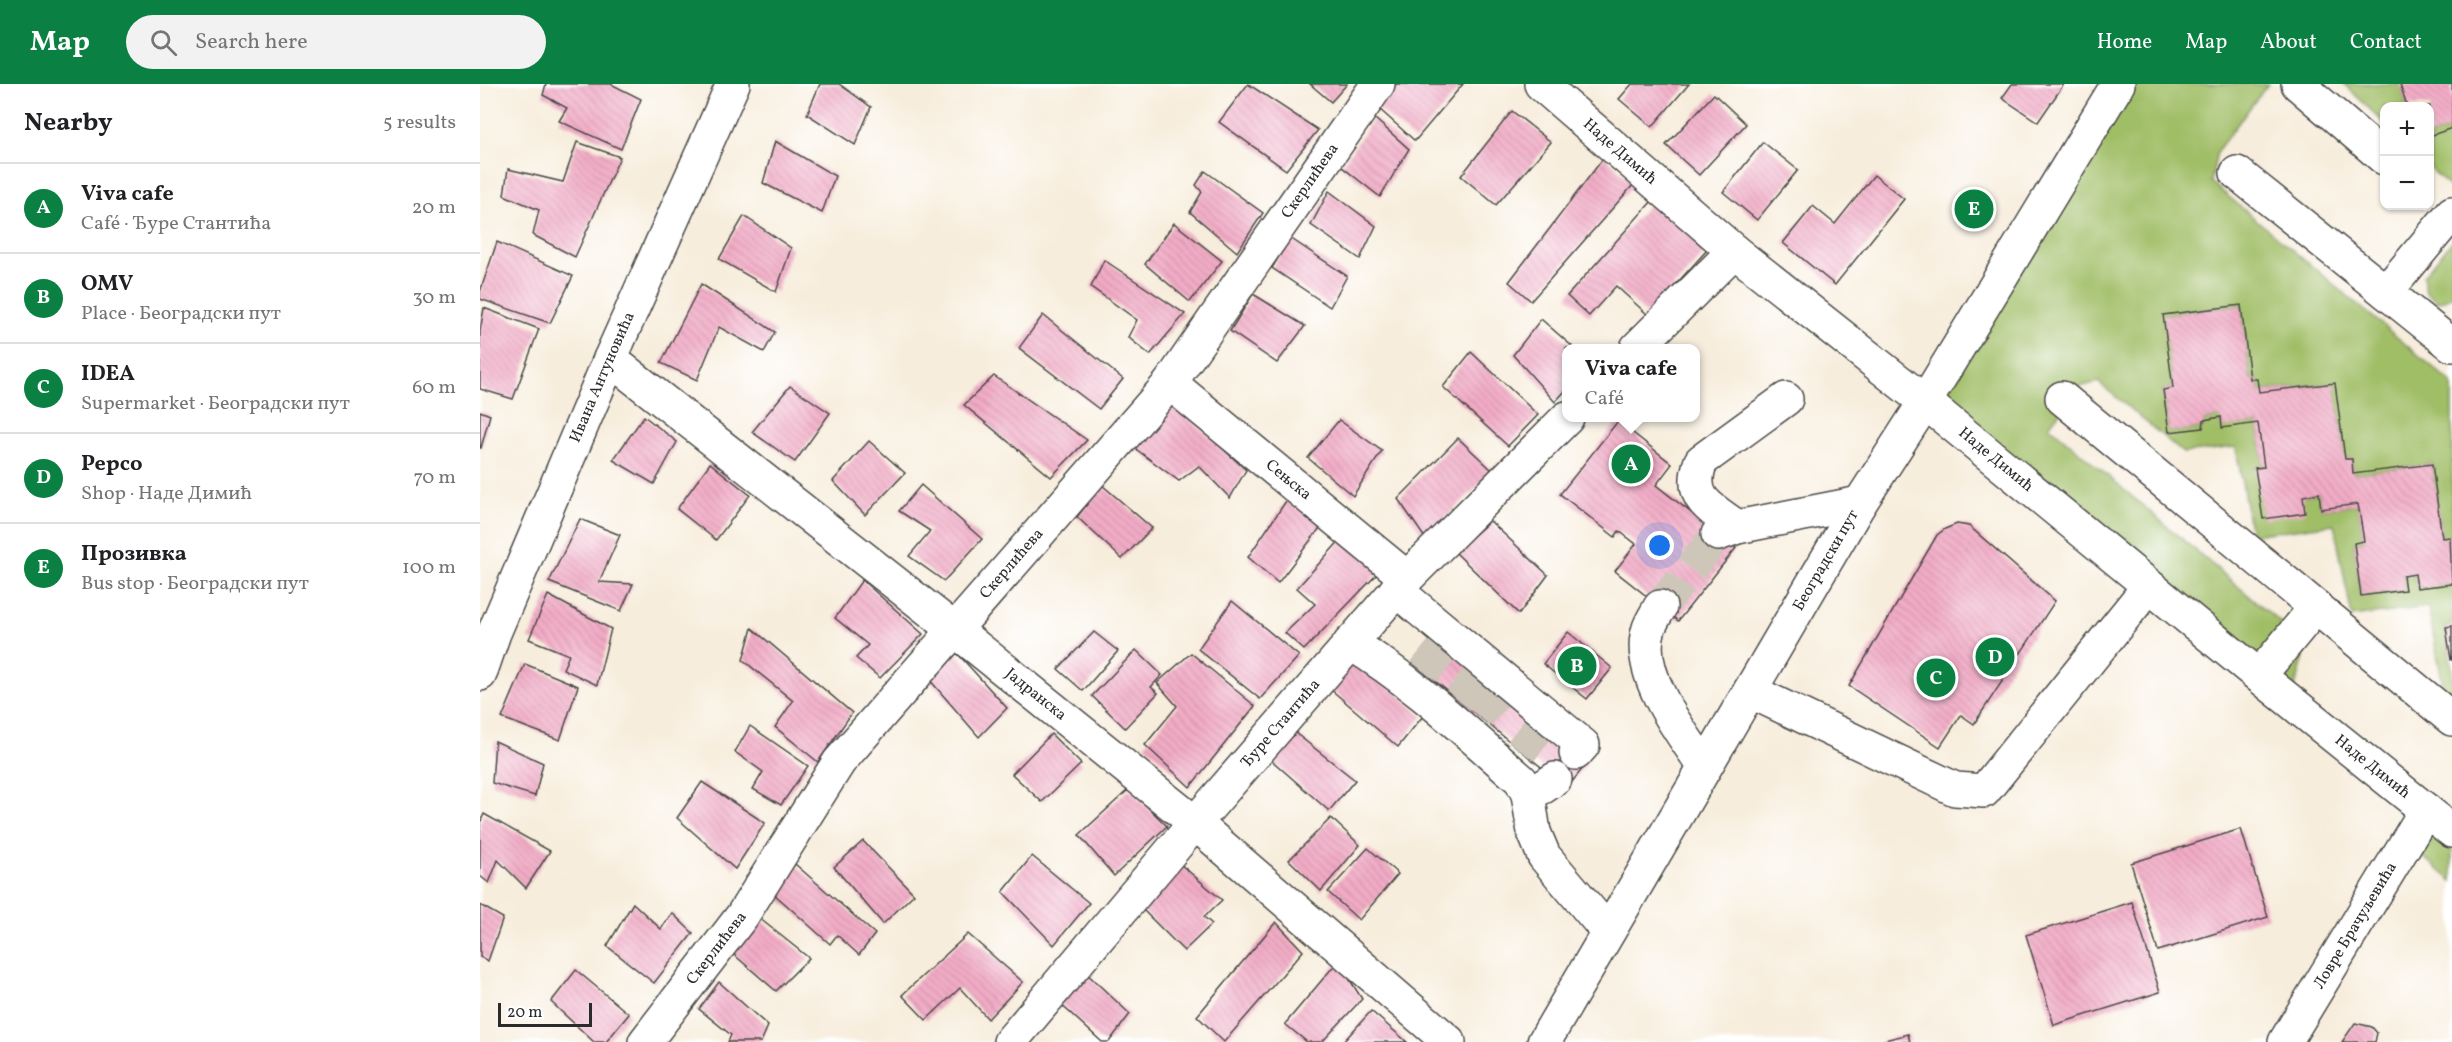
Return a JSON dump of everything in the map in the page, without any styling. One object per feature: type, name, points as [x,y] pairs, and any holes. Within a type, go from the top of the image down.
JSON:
[{"type":"street","name":"Ивана Антуновића","points":[[480,674],[494,633],[610,359],[733,84]]},
{"type":"street","name":"Скерлићева","points":[[645,1042],[742,916],[839,762],[1170,383],[1377,84]]},
{"type":"street","name":"Наде Димић","points":[[1541,84],[1734,251],[1925,402],[2259,676],[2443,819]]},
{"type":"street","name":"Београдски пут","points":[[1544,1042],[1860,503],[1925,402],[2118,84]]},
{"type":"street","points":[[2298,84],[2383,156]]},
{"type":"street","points":[[2237,173],[2452,345]]},
{"type":"street","points":[[2386,292],[2444,208]]},
{"type":"street","points":[[1640,344],[1734,251]]},
{"type":"street","name":"Јадранска","points":[[610,359],[955,630],[1195,823],[1449,1042]]},
{"type":"street","name":"Сењска","points":[[1170,383],[1401,584],[1475,663],[1549,725]]},
{"type":"street","points":[[2062,398],[2452,719]]},
{"type":"street","points":[[1786,399],[1701,461],[1695,476],[1696,489],[1702,501],[1727,530],[1860,503]]},
{"type":"street","name":"Ђуре Стантића","points":[[1010,1042],[1401,584],[1562,422]]},
{"type":"street","points":[[1750,691],[1955,789],[1984,791],[2149,585]]},
{"type":"street","points":[[1660,607],[1649,629],[1647,648],[1651,674],[1682,735],[1705,767]]},
{"type":"street","points":[[2259,676],[2316,607]]},
{"type":"street","points":[[1350,643],[1445,701],[1521,766],[1534,832],[1544,856],[1608,933]]},
{"type":"street","name":"Ловре Брачуљевића","points":[[2285,1042],[2443,819]]},
{"type":"green space","points":[[2118,84],[2268,84],[2217,151],[2211,182],[2452,383],[2452,556],[2450,538],[2442,538],[2432,464],[2353,474],[2352,459],[2345,459],[2335,383],[2259,392],[2257,379],[2250,379],[2241,305],[2164,315],[2173,388],[2163,390],[2169,432],[2203,428],[2204,420],[2221,417],[2222,427],[2258,423],[2264,467],[2255,468],[2303,496],[2319,493],[2321,509],[2358,504],[2364,541],[2354,543],[2361,596],[2405,590],[2403,576],[2415,574],[2417,588],[2452,584],[2452,626],[2446,627],[2452,670],[2452,690],[2444,691],[2428,607],[2352,617],[2334,524],[2251,535],[2236,447],[2183,453],[2098,382],[2079,387],[2049,426],[2307,645],[2289,700],[1925,402]]},
{"type":"green space","points":[[2344,84],[2400,84],[2406,102],[2380,102],[2380,119]]},
{"type":"green space","points":[[2452,128],[2452,190],[2434,172],[2434,135]]},
{"type":"green space","points":[[2452,241],[2452,297],[2438,302],[2426,293],[2423,276]]},
{"type":"green space","points":[[2426,809],[2452,831],[2452,881],[2406,843]]},
{"type":"building","points":[[546,84],[611,84],[641,99],[621,149],[559,121],[567,108],[543,95]]},
{"type":"building","points":[[820,84],[839,84],[871,107],[855,145],[807,114]]},
{"type":"building","points":[[1248,84],[1318,130],[1286,170],[1219,122]]},
{"type":"building","points":[[1310,84],[1347,84],[1331,102]]},
{"type":"building","points":[[1396,84],[1463,84],[1415,141],[1378,108]]},
{"type":"building","points":[[1632,84],[1689,84],[1652,127],[1619,99]]},
{"type":"building","points":[[2012,84],[2064,84],[2038,122],[2002,98]]},
{"type":"building","points":[[2400,84],[2452,84],[2452,128],[2434,135],[2434,102],[2406,102]]},
{"type":"building","points":[[1714,94],[1746,124],[1699,175],[1666,145]]},
{"type":"building","points":[[1512,111],[1551,142],[1496,205],[1461,176]]},
{"type":"building","points":[[1374,118],[1409,149],[1380,197],[1341,166]]},
{"type":"building","points":[[775,141],[835,176],[822,213],[763,183]]},
{"type":"building","points":[[577,142],[620,157],[575,257],[533,235],[539,210],[504,195],[508,169],[563,182]]},
{"type":"building","points":[[1763,142],[1798,170],[1757,220],[1723,192]]},
{"type":"building","points":[[1605,156],[1633,185],[1531,301],[1509,282]]},
{"type":"building","points":[[1205,171],[1263,213],[1237,252],[1190,212],[1202,192],[1196,185]]},
{"type":"building","points":[[1874,175],[1904,199],[1835,285],[1783,243],[1813,206],[1835,224]]},
{"type":"building","points":[[1329,191],[1376,226],[1360,259],[1311,225]]},
{"type":"building","points":[[1652,201],[1707,250],[1648,315],[1616,286],[1589,316],[1567,296]]},
{"type":"building","points":[[744,216],[791,248],[776,292],[719,259]]},
{"type":"building","points":[[1174,223],[1222,261],[1190,302],[1145,264]]},
{"type":"building","points":[[1290,238],[1347,276],[1330,307],[1272,268]]},
{"type":"building","points":[[497,242],[573,276],[550,323],[480,299],[480,292]]},
{"type":"building","points":[[1104,260],[1185,314],[1150,355],[1128,337],[1137,320],[1091,287]]},
{"type":"building","points":[[701,284],[775,332],[764,352],[719,327],[697,380],[661,363]]},
{"type":"building","points":[[1253,294],[1305,326],[1277,363],[1230,331]]},
{"type":"building","points":[[2241,305],[2250,379],[2257,379],[2259,392],[2335,383],[2345,459],[2352,459],[2353,474],[2432,464],[2442,538],[2450,537],[2452,584],[2417,588],[2415,574],[2403,576],[2405,590],[2361,596],[2354,543],[2364,541],[2358,504],[2321,509],[2319,493],[2303,496],[2305,513],[2263,519],[2255,468],[2264,467],[2258,423],[2222,428],[2221,417],[2204,420],[2203,428],[2169,432],[2163,390],[2173,388],[2163,315]]},
{"type":"building","points":[[484,308],[539,329],[513,399],[480,389],[480,331]]},
{"type":"building","points":[[1043,315],[1123,379],[1099,409],[1019,348]]},
{"type":"building","points":[[1541,319],[1569,344],[1562,344],[1562,394],[1555,402],[1513,355]]},
{"type":"building","points":[[1471,352],[1538,415],[1508,446],[1443,387]]},
{"type":"building","points":[[994,376],[1087,440],[1051,477],[964,405]]},
{"type":"building","points":[[790,386],[830,413],[795,462],[752,432]]},
{"type":"building","points":[[1169,399],[1246,470],[1230,498],[1199,466],[1179,481],[1129,444]]},
{"type":"building","points":[[480,411],[490,415],[481,448],[480,448]]},
{"type":"building","points":[[644,416],[677,442],[654,484],[613,460]]},
{"type":"building","points":[[1339,420],[1382,451],[1353,496],[1308,458]]},
{"type":"building","points":[[1619,422],[1672,464],[1656,485],[1736,548],[1678,621],[1615,571],[1636,544],[1619,531],[1615,537],[1560,494]]},
{"type":"building","points":[[1458,438],[1493,471],[1425,538],[1398,499]]},
{"type":"building","points":[[869,441],[905,473],[865,515],[833,481]]},
{"type":"building","points":[[710,463],[750,495],[716,540],[677,509]]},
{"type":"building","points":[[921,485],[982,539],[944,581],[909,556],[930,531],[899,511]]},
{"type":"building","points":[[1102,485],[1152,528],[1122,559],[1077,517]]},
{"type":"building","points":[[1286,501],[1323,524],[1278,583],[1248,557]]},
{"type":"building","points":[[580,519],[620,535],[599,582],[633,584],[621,611],[549,582]]},
{"type":"building","points":[[1490,521],[1548,575],[1519,614],[1455,552]]},
{"type":"building","points":[[1957,524],[1969,526],[2055,601],[1974,724],[1961,715],[1940,747],[1849,686],[1937,535]]},
{"type":"building","points":[[1343,537],[1381,570],[1304,650],[1285,633],[1315,604],[1297,588]]},
{"type":"building","points":[[862,580],[923,634],[880,678],[856,658],[868,645],[835,618]]},
{"type":"building","points":[[548,595],[611,629],[597,685],[563,669],[569,655],[529,639]]},
{"type":"building","points":[[1232,601],[1299,656],[1260,699],[1198,649]]},
{"type":"building","points":[[2452,626],[2452,660],[2451,660],[2446,627]]},
{"type":"building","points":[[752,628],[852,713],[818,762],[775,727],[793,701],[743,660]]},
{"type":"building","points":[[1094,632],[1118,651],[1083,691],[1058,669]]},
{"type":"building","points":[[1568,632],[1612,668],[1587,699],[1543,664]]},
{"type":"building","points":[[1434,638],[1588,762],[1567,788],[1413,663]]},
{"type":"building","points":[[1136,650],[1162,675],[1151,687],[1158,693],[1125,728],[1092,696]]},
{"type":"building","points":[[957,653],[1007,708],[979,737],[929,679]]},
{"type":"building","points":[[1191,653],[1255,706],[1190,787],[1145,745],[1177,706],[1157,683]]},
{"type":"building","points":[[1354,657],[1423,716],[1398,747],[1329,688]]},
{"type":"building","points":[[525,664],[578,686],[560,740],[502,718]]},
{"type":"building","points":[[750,726],[808,766],[781,805],[753,789],[763,772],[735,752]]},
{"type":"building","points":[[1294,732],[1355,780],[1329,811],[1269,758]]},
{"type":"building","points":[[1051,734],[1081,764],[1042,802],[1012,774]]},
{"type":"building","points":[[495,741],[543,763],[535,796],[492,783]]},
{"type":"building","points":[[702,782],[765,823],[735,869],[677,818]]},
{"type":"building","points":[[1129,789],[1167,826],[1114,876],[1079,835]]},
{"type":"building","points":[[484,814],[550,851],[526,888],[498,860],[489,883],[480,876],[480,823]]},
{"type":"building","points":[[1331,818],[1360,845],[1321,891],[1289,860]]},
{"type":"building","points":[[2241,829],[2268,917],[2158,951],[2131,863]]},
{"type":"building","points":[[863,841],[914,894],[883,924],[834,867]]},
{"type":"building","points":[[1368,848],[1398,874],[1359,920],[1328,892]]},
{"type":"building","points":[[1032,856],[1089,903],[1054,945],[1003,892]]},
{"type":"building","points":[[1179,863],[1222,900],[1204,917],[1212,924],[1184,951],[1141,908]]},
{"type":"building","points":[[795,864],[875,934],[859,955],[837,935],[830,944],[773,893]]},
{"type":"building","points":[[2132,902],[2160,992],[2054,1025],[2026,935]]},
{"type":"building","points":[[633,903],[661,929],[672,913],[693,933],[654,983],[607,946]]},
{"type":"building","points":[[480,905],[503,918],[488,961],[480,957]]},
{"type":"building","points":[[759,918],[809,958],[776,991],[732,953]]},
{"type":"building","points":[[1276,922],[1303,951],[1224,1042],[1197,1016]]},
{"type":"building","points":[[968,934],[1023,982],[988,1019],[960,988],[926,1020],[902,995]]},
{"type":"building","points":[[1338,961],[1362,999],[1322,1042],[1307,1042],[1285,1024]]},
{"type":"building","points":[[576,970],[629,1014],[606,1042],[594,1042],[551,1002]]},
{"type":"building","points":[[1083,970],[1130,1014],[1109,1042],[1102,1042],[1056,1000]]},
{"type":"building","points":[[719,982],[768,1026],[761,1042],[728,1042],[731,1035],[699,1009]]},
{"type":"building","points":[[1371,1011],[1407,1042],[1343,1042]]},
{"type":"building","points":[[2355,1023],[2372,1027],[2377,1033],[2375,1042],[2342,1042]]},
{"type":"building","points":[[1908,1034],[1910,1042],[1881,1042],[1881,1041]]},
{"type":"tunnel","points":[[1660,607],[1718,534]]},
{"type":"tunnel","points":[[1424,672],[1445,646]]},
{"type":"tunnel","points":[[1459,701],[1480,675]]},
{"type":"tunnel","points":[[1478,716],[1499,690]]},
{"type":"tunnel","points":[[1521,751],[1541,725]]},
{"type":"place","name":"Прозивка","points":[[1974,209]]},
{"type":"place","name":"Viva cafe","points":[[1631,464]]},
{"type":"place","name":"Pepco","points":[[1995,657]]},
{"type":"place","name":"OMV","points":[[1577,666]]},
{"type":"place","name":"IDEA","points":[[1936,678]]}]
